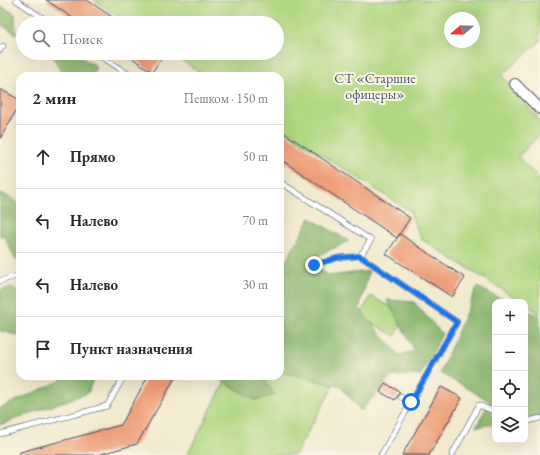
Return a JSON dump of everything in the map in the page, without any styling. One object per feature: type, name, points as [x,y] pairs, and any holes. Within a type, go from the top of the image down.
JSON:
[{"type":"street","points":[[515,84],[540,109]]},
{"type":"lane","points":[[16,0],[40,16]]},
{"type":"lane","points":[[107,60],[125,72]]},
{"type":"lane","points":[[284,185],[371,240],[360,256]]},
{"type":"lane","points":[[314,265],[337,258],[360,256],[457,322],[381,455]]},
{"type":"lane","points":[[0,281],[16,276]]},
{"type":"lane","points":[[0,434],[107,406],[122,380]]},
{"type":"lane","points":[[401,398],[411,402]]},
{"type":"lane","points":[[452,455],[479,405],[492,411]]},
{"type":"lane","points":[[528,421],[540,418]]},
{"type":"green space","name":"СТ «Старшие офицеры»","points":[[94,0],[540,0],[540,41],[502,75],[540,121],[540,134],[518,157],[540,179],[540,314],[528,306],[528,299],[517,299],[421,239],[410,211],[284,131],[284,72],[199,72],[181,60],[284,60],[284,16],[117,16]]},
{"type":"green space","points":[[0,6],[15,14],[16,34],[0,24]]},
{"type":"green space","points":[[55,60],[86,60],[96,66],[94,72],[61,72]]},
{"type":"green space","points":[[0,192],[16,202],[16,259],[4,235],[0,236]]},
{"type":"green space","points":[[310,218],[349,241],[309,260],[329,276],[369,271],[359,309],[399,355],[415,351],[387,300],[414,302],[442,334],[421,375],[391,376],[361,411],[341,387],[284,373],[284,265]]},
{"type":"green space","points":[[12,287],[16,291],[16,335],[0,331],[0,290]]},
{"type":"green space","points":[[477,287],[502,299],[492,299],[492,424],[476,427],[490,401],[440,373]]},
{"type":"green space","points":[[371,296],[406,316],[395,336],[359,316]]},
{"type":"green space","points":[[528,311],[540,316],[540,417],[528,419]]},
{"type":"green space","points":[[284,332],[295,358],[333,387],[295,455],[187,455],[226,380],[284,380]]},
{"type":"green space","points":[[62,380],[93,380],[88,393],[0,425],[0,408]]},
{"type":"green space","points":[[221,380],[265,380],[275,395],[255,400]]},
{"type":"building","points":[[46,0],[87,0],[111,16],[70,16]]},
{"type":"building","points":[[135,60],[160,60],[152,72]]},
{"type":"building","points":[[0,89],[16,98],[16,111],[0,139]]},
{"type":"building","points":[[284,133],[410,218],[397,238],[284,162]]},
{"type":"building","points":[[400,234],[465,278],[452,297],[386,254]]},
{"type":"building","points":[[146,380],[174,380],[137,444],[97,455],[20,455],[20,452],[121,425]]},
{"type":"building","points":[[385,383],[400,392],[395,400],[380,392]]},
{"type":"building","points":[[441,387],[462,398],[429,455],[402,455]]},
{"type":"route","points":[[314,265],[337,258],[360,256],[457,322],[411,402]]}]
